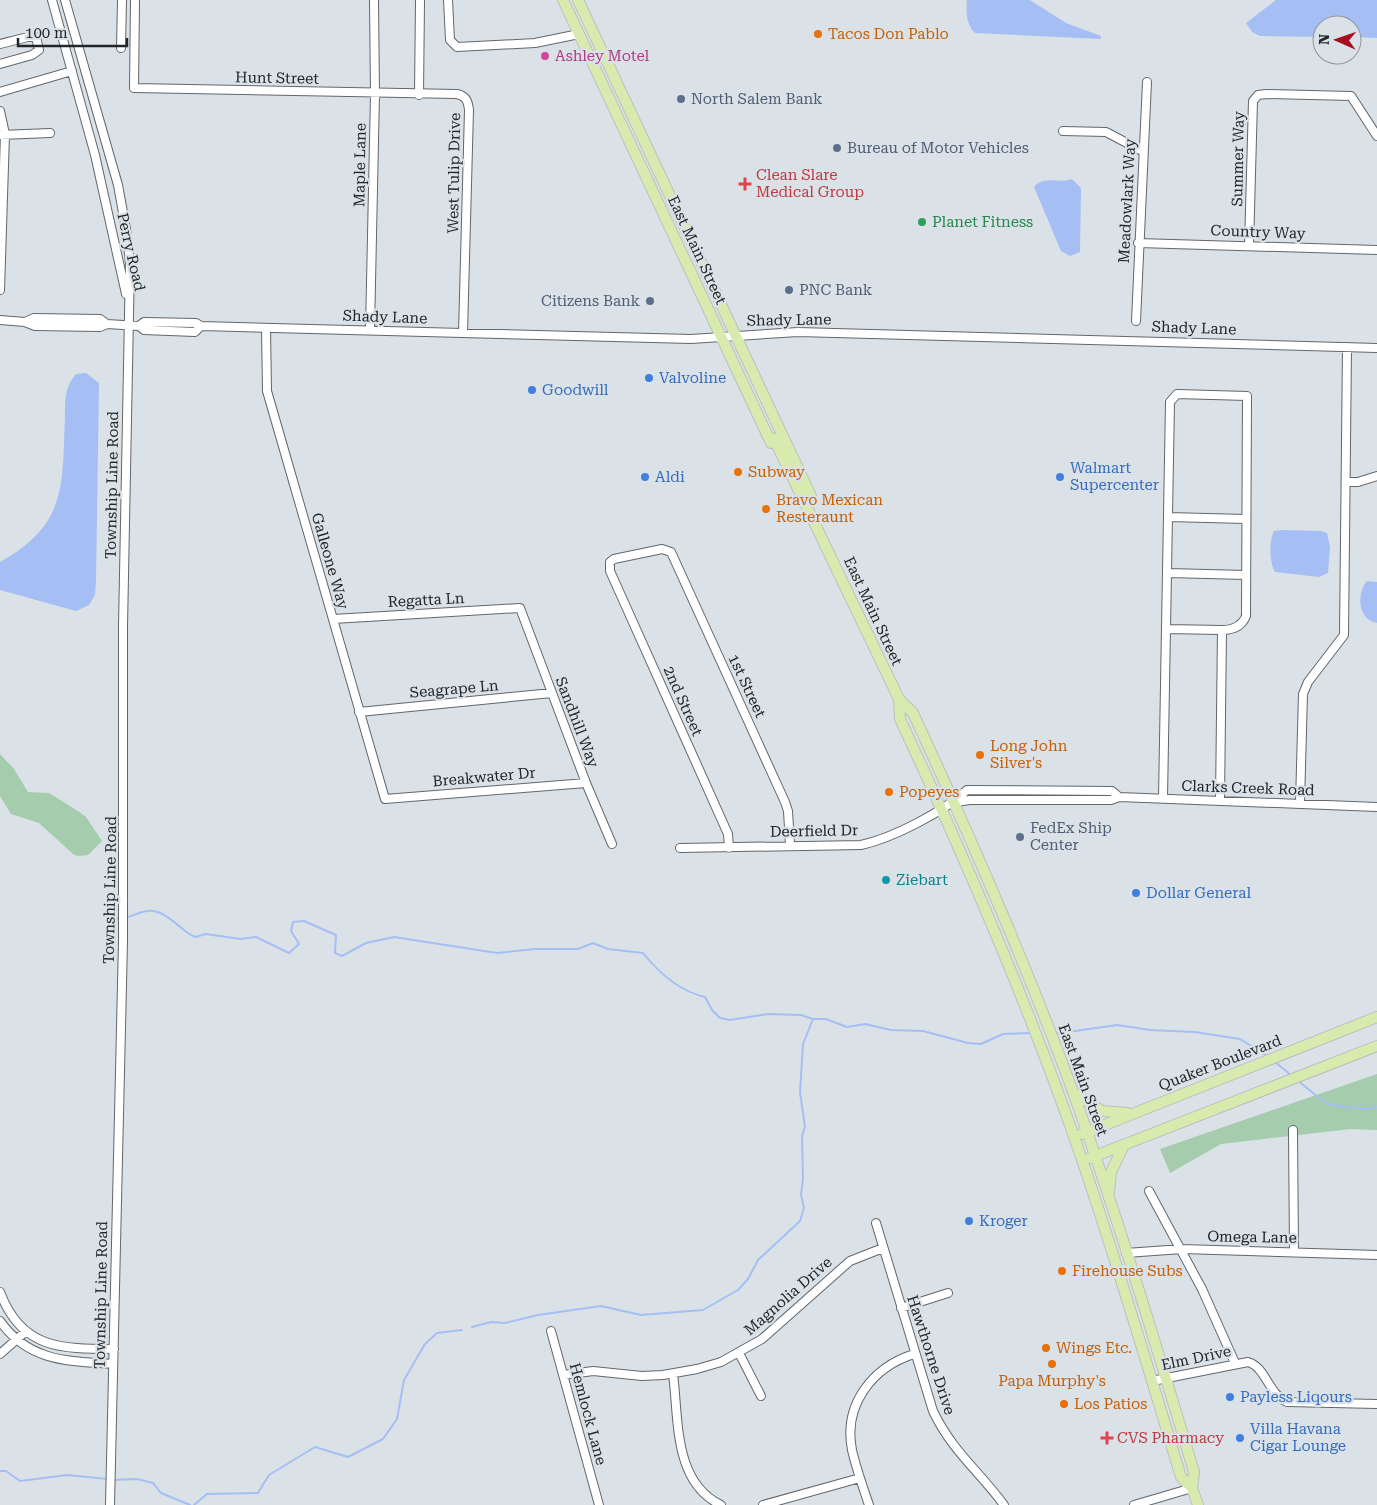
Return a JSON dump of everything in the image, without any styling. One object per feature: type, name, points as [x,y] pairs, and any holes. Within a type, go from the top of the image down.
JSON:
[{"type":"main road","name":"East Main Street","points":[[563,0],[768,437],[774,439],[899,699],[900,718],[992,888],[1044,1016],[1109,1200],[1194,1472],[1192,1488]]},
{"type":"main road","name":"East Main Street","points":[[579,0],[811,496],[808,508]]},
{"type":"main road","name":"East Main Street","points":[[948,806],[1074,1137],[1182,1477],[1192,1488],[1198,1505]]},
{"type":"main road","name":"Quaker Boulevard","points":[[1074,1137],[1377,1016]]},
{"type":"main road","points":[[1083,1163],[1094,1156],[1123,1147],[1377,1046]]},
{"type":"main road","points":[[1072,1092],[1102,1111],[1131,1114]]},
{"type":"main road","points":[[1109,1200],[1111,1172],[1123,1147]]},
{"type":"street","name":"Perry Road","points":[[52,0],[107,205],[113,240],[128,301]]},
{"type":"street","name":"Perry Road","points":[[65,0],[122,205],[130,255],[128,301]]},
{"type":"street","points":[[121,48],[122,0]]},
{"type":"street","name":"Hunt Street","points":[[136,0],[134,88],[419,95]]},
{"type":"street","name":"Maple Lane","points":[[370,330],[375,94],[374,0]]},
{"type":"street","points":[[419,95],[420,0]]},
{"type":"street","points":[[448,0],[450,40],[457,47],[535,43],[579,34]]},
{"type":"street","points":[[0,44],[28,37],[36,37],[39,50],[32,55],[0,64]]},
{"type":"street","points":[[0,92],[72,71]]},
{"type":"street","name":"Meadowlark Way","points":[[1136,321],[1142,151],[1145,142],[1147,82]]},
{"type":"street","name":"West Tulip Drive","points":[[419,95],[457,94],[464,97],[469,104],[463,333]]},
{"type":"street","name":"Summer Way","points":[[1249,246],[1253,101],[1258,95],[1350,96],[1377,136]]},
{"type":"street","points":[[0,111],[2,134],[0,290]]},
{"type":"street","points":[[1063,131],[1106,132],[1142,151]]},
{"type":"street","points":[[2,134],[50,133]]},
{"type":"street","name":"Country Way","points":[[1138,243],[1377,250]]},
{"type":"street","name":"Township Line Road","points":[[110,1503],[124,941],[123,627],[128,301]]},
{"type":"street","points":[[0,320],[44,326],[100,327],[107,324],[129,325]]},
{"type":"street","name":"Shady Lane","points":[[129,325],[139,326],[144,322],[196,324],[201,326],[691,339],[736,334],[798,332],[1377,348]]},
{"type":"street","name":"Galleone Way","points":[[266,328],[267,391],[385,799]]},
{"type":"street","points":[[1300,803],[1303,694],[1308,682],[1344,635],[1348,348]]},
{"type":"street","points":[[1163,798],[1170,402],[1177,394],[1247,396],[1246,616],[1243,623],[1231,630],[1166,629]]},
{"type":"street","points":[[1346,482],[1358,482],[1377,476]]},
{"type":"street","points":[[1168,517],[1246,519]]},
{"type":"street","name":"1st Street","points":[[609,566],[614,559],[662,548],[671,552],[785,802],[790,845]]},
{"type":"street","name":"2nd Street","points":[[609,566],[643,647],[728,834],[729,848]]},
{"type":"street","points":[[1168,573],[1246,575]]},
{"type":"street","name":"Regatta Ln","points":[[333,619],[520,608]]},
{"type":"street","name":"Sandhill Way","points":[[520,608],[586,783],[612,844]]},
{"type":"street","points":[[1220,800],[1222,630]]},
{"type":"street","name":"Seagrape Ln","points":[[360,712],[552,693]]},
{"type":"street","name":"Breakwater Dr","points":[[385,799],[586,783]]},
{"type":"street","name":"Clarks Creek Road","points":[[948,806],[970,800],[1111,800],[1118,797],[1377,807]]},
{"type":"street","name":"Deerfield Dr","points":[[680,848],[790,845],[839,846],[869,843],[888,837],[948,806]]},
{"type":"street","points":[[1293,1130],[1294,1252]]},
{"type":"street","points":[[1150,1191],[1182,1249],[1235,1363]]},
{"type":"street","name":"Hawthorne Drive","points":[[876,1223],[914,1354],[933,1411],[942,1430],[959,1454],[1004,1505]]},
{"type":"street","name":"Magnolia Drive","points":[[563,1375],[593,1371],[642,1376],[673,1374],[707,1367],[739,1353],[773,1330],[850,1261],[883,1248]]},
{"type":"street","name":"Omega Lane","points":[[1126,1252],[1182,1249],[1377,1255]]},
{"type":"street","points":[[0,1292],[6,1308],[17,1323],[25,1332],[38,1340],[74,1349],[114,1349]]},
{"type":"street","points":[[901,1308],[948,1293]]},
{"type":"street","points":[[0,1321],[26,1348],[42,1355],[74,1361],[113,1364]]},
{"type":"street","points":[[0,1337],[17,1323]]},
{"type":"street","name":"Hemlock Lane","points":[[551,1331],[599,1505]]},
{"type":"street","points":[[0,1354],[25,1332]]},
{"type":"street","points":[[74,1349],[74,1361]]},
{"type":"street","points":[[739,1353],[761,1396]]},
{"type":"street","points":[[869,1505],[851,1443],[851,1426],[855,1407],[874,1376],[894,1362],[914,1354]]},
{"type":"street","name":"Elm Drive","points":[[1152,1381],[1235,1363],[1254,1364],[1274,1394],[1287,1402],[1377,1404]]},
{"type":"street","points":[[673,1374],[686,1470],[699,1491],[721,1505]]},
{"type":"street","points":[[763,1505],[860,1478]]},
{"type":"street","points":[[1134,1505],[1192,1488]]},
{"type":"green space","points":[[0,754],[14,769],[28,792],[49,793],[78,811],[86,817],[102,841],[88,855],[78,856],[73,854],[39,823],[11,814],[0,796]]},
{"type":"green space","points":[[1377,1074],[1377,1130],[1351,1129],[1221,1144],[1170,1173],[1160,1149]]},
{"type":"water","points":[[967,0],[1030,0],[1066,23],[1101,36],[1101,39],[975,33],[968,22]]},
{"type":"water","points":[[1276,0],[1377,0],[1377,38],[1362,37],[1362,15],[1312,15],[1312,37],[1260,36],[1252,32],[1246,23]]},
{"type":"water","points":[[1072,179],[1081,188],[1080,252],[1070,256],[1061,251],[1034,187],[1042,181]]},
{"type":"water","points":[[86,373],[99,383],[96,582],[95,595],[89,605],[76,611],[0,590],[0,562],[22,548],[38,533],[50,517],[57,501],[61,482],[66,393],[76,374]]},
{"type":"water","points":[[1274,531],[1321,531],[1327,533],[1330,547],[1328,573],[1319,577],[1275,572],[1270,551],[1271,540]]},
{"type":"water","points":[[1367,581],[1377,582],[1377,623],[1366,617],[1361,606],[1361,593]]},
{"type":"waterway","points":[[106,908],[111,917],[120,919]]},
{"type":"waterway","points":[[125,918],[147,911],[154,911],[161,913],[195,937],[206,934],[240,939],[256,937],[289,953],[299,944],[291,931],[293,922],[304,921],[336,935],[335,953],[342,956],[366,943],[394,937],[497,953],[535,949],[578,949],[593,943],[608,949],[643,953],[678,986],[705,997],[712,1010],[720,1018],[730,1020],[768,1014],[801,1015],[813,1019],[826,1019],[847,1027],[865,1024],[891,1030],[923,1031],[968,1043],[981,1044],[1003,1034],[1032,1033]]},
{"type":"waterway","points":[[472,1327],[491,1322],[505,1323],[538,1315],[601,1306],[641,1315],[703,1310],[738,1290],[748,1279],[758,1260],[800,1221],[804,1208],[801,1195],[803,1179],[802,1136],[805,1127],[800,1092],[803,1044],[813,1019]]},
{"type":"waterway","points":[[1054,1034],[1117,1025],[1150,1030],[1195,1032],[1240,1039],[1267,1056]]},
{"type":"waterway","points":[[1275,1062],[1292,1076]]},
{"type":"waterway","points":[[1298,1081],[1327,1104],[1366,1109],[1377,1107]]},
{"type":"waterway","points":[[194,1505],[207,1494],[258,1493],[269,1475],[315,1447],[348,1457],[383,1439],[397,1419],[404,1380],[425,1344],[437,1333],[462,1330]]},
{"type":"waterway","points":[[0,1471],[6,1471],[20,1481],[67,1475],[108,1479]]},
{"type":"waterway","points":[[113,1480],[137,1479],[153,1483],[161,1493],[190,1505]]},
{"type":"place","name":"Tacos Don Pablo","points":[[818,34]]},
{"type":"place","name":"Ashley Motel","points":[[545,56]]},
{"type":"place","name":"North Salem Bank","points":[[681,99]]},
{"type":"place","name":"Bureau of Motor Vehicles","points":[[837,148]]},
{"type":"place","name":"Clean Slare Medical Group","points":[[745,184]]},
{"type":"place","name":"Planet Fitness","points":[[922,222]]},
{"type":"place","name":"PNC Bank","points":[[789,290]]},
{"type":"place","name":"Citizens Bank","points":[[650,301]]},
{"type":"place","name":"Valvoline","points":[[649,378]]},
{"type":"place","name":"Goodwill","points":[[532,390]]},
{"type":"place","name":"Subway","points":[[738,472]]},
{"type":"place","name":"Aldi","points":[[645,477]]},
{"type":"place","name":"Walmart Supercenter","points":[[1060,477]]},
{"type":"place","name":"Bravo Mexican Resteraunt","points":[[766,509]]},
{"type":"place","name":"Long John Silver's","points":[[980,755]]},
{"type":"place","name":"Popeyes","points":[[889,792]]},
{"type":"place","name":"FedEx Ship Center","points":[[1020,837]]},
{"type":"place","name":"Ziebart","points":[[886,880]]},
{"type":"place","name":"Dollar General","points":[[1136,893]]},
{"type":"place","name":"Kroger","points":[[969,1221]]},
{"type":"place","name":"Firehouse Subs","points":[[1062,1271]]},
{"type":"place","name":"Wings Etc.","points":[[1046,1348]]},
{"type":"place","name":"Papa Murphy's","points":[[1052,1364]]},
{"type":"place","name":"Payless Liqours","points":[[1230,1397]]},
{"type":"place","name":"Los Patios","points":[[1064,1404]]},
{"type":"place","name":"CVS Pharmacy","points":[[1107,1438]]},
{"type":"place","name":"Villa Havana Cigar Lounge","points":[[1240,1438]]}]
